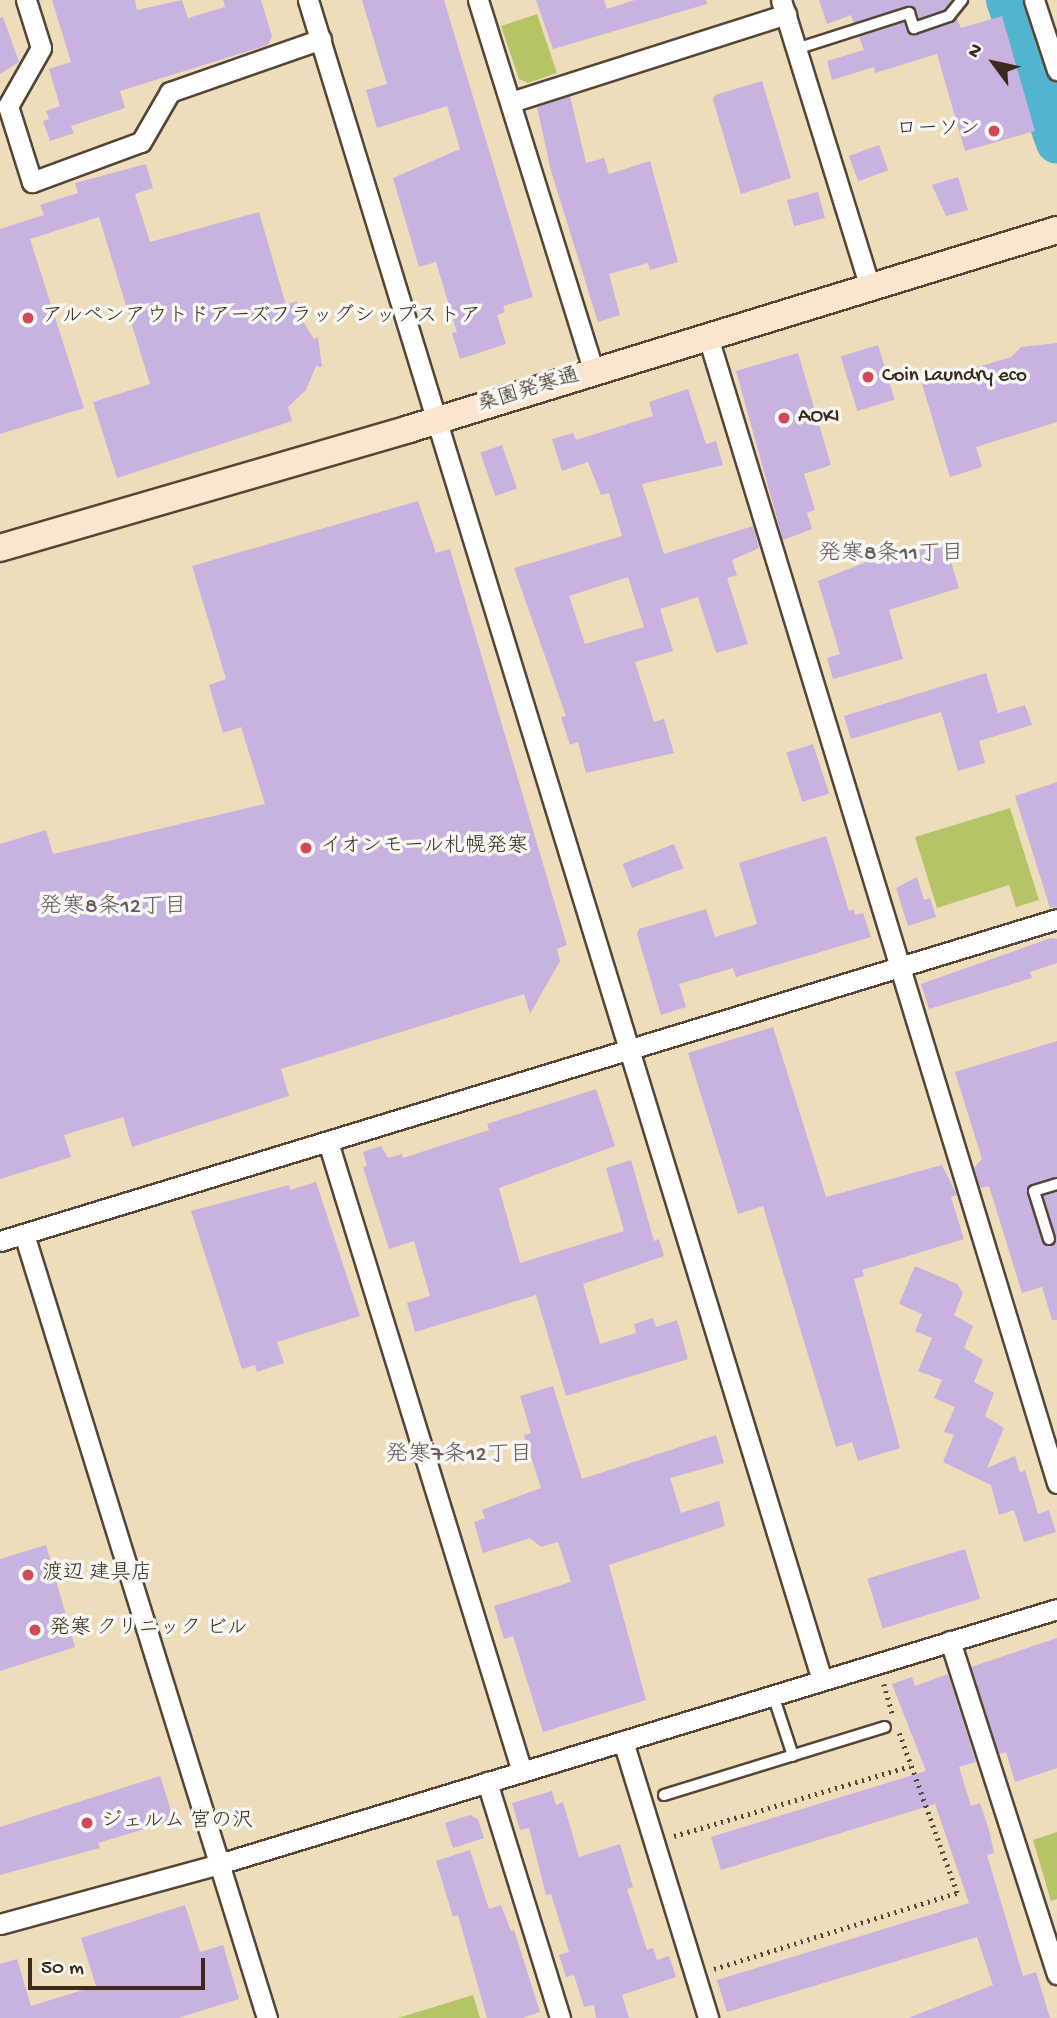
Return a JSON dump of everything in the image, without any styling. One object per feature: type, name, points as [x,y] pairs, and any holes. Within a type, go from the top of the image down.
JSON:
[{"type":"street","points":[[26,0],[41,48],[8,106],[32,182],[142,142],[170,92],[321,39]]},
{"type":"street","points":[[309,0],[822,1680]]},
{"type":"street","points":[[478,0],[594,372]]},
{"type":"street","points":[[1034,0],[1050,29],[1057,70]]},
{"type":"street","points":[[511,102],[783,7],[870,287]]},
{"type":"street","name":"桑園発寒通","points":[[0,548],[594,372],[1057,230]]},
{"type":"street","points":[[708,337],[1057,1483]]},
{"type":"street","points":[[0,1241],[1057,919]]},
{"type":"street","points":[[328,1142],[522,1772]]},
{"type":"street","points":[[24,1234],[267,2018]]},
{"type":"street","points":[[0,1924],[219,1864],[1057,1609]]},
{"type":"street","points":[[950,1641],[1057,1974]]},
{"type":"street","points":[[622,1741],[708,2018]]},
{"type":"street","points":[[487,1782],[560,2018]]},
{"type":"lane","points":[[796,49],[909,13],[914,28],[949,16],[962,0]]},
{"type":"lane","points":[[1049,1239],[1034,1191],[1057,1184]]},
{"type":"lane","points":[[773,1695],[793,1756]]},
{"type":"lane","points":[[664,1794],[885,1727]]},
{"type":"path","points":[[710,1970],[957,1894],[910,1766],[884,1684]]},
{"type":"path","points":[[666,1838],[910,1766]]},
{"type":"green space","points":[[537,14],[557,73],[528,83],[519,79],[501,26]]},
{"type":"green space","points":[[1010,808],[1039,900],[1016,907],[1009,885],[937,908],[915,837]]},
{"type":"green space","points":[[1057,1832],[1057,1899],[1051,1901],[1033,1840]]},
{"type":"green space","points":[[473,1995],[480,2018],[398,2018]]},
{"type":"building","points":[[52,0],[135,0],[137,10],[182,0],[188,18],[225,7],[223,0],[261,0],[272,36],[268,45],[120,91],[125,108],[71,126],[74,133],[50,141],[43,121],[49,119],[46,111],[60,106],[49,69],[71,62]]},
{"type":"building","points":[[362,0],[444,0],[533,297],[503,306],[505,312],[497,315],[506,344],[460,359],[452,333],[457,332],[436,262],[419,267],[393,178],[460,149],[447,106],[377,128],[366,90],[387,84]]},
{"type":"building","points":[[536,0],[604,0],[607,9],[635,0],[706,0],[707,4],[553,49]]},
{"type":"building","points":[[819,0],[951,2],[945,10],[919,19],[914,8],[907,6],[854,23],[851,15],[827,24]]},
{"type":"building","points":[[1002,16],[1035,131],[965,151],[937,54],[875,73],[874,67],[832,80],[827,61],[864,50],[859,37],[904,22],[913,35],[957,18],[961,28]]},
{"type":"building","points":[[3,17],[19,62],[0,74],[0,18]]},
{"type":"building","points":[[762,81],[791,178],[741,194],[713,100],[715,95]]},
{"type":"building","points":[[570,96],[586,163],[604,158],[609,174],[650,161],[678,262],[650,270],[648,263],[609,274],[620,315],[598,322],[551,171],[537,107]]},
{"type":"building","points":[[879,145],[888,170],[858,181],[849,156]]},
{"type":"building","points":[[146,164],[153,188],[135,194],[150,242],[259,212],[286,305],[297,301],[304,323],[314,339],[318,337],[322,367],[316,366],[306,390],[288,407],[292,421],[117,478],[93,402],[150,384],[99,217],[30,239],[84,408],[0,434],[0,229],[44,215],[40,205],[78,193],[75,183]]},
{"type":"building","points":[[958,177],[968,210],[946,216],[932,185]]},
{"type":"building","points":[[818,192],[825,218],[794,226],[787,200]]},
{"type":"building","points":[[1057,343],[1057,422],[976,447],[982,467],[950,477],[922,384],[1011,357],[1021,347]]},
{"type":"building","name":"Coin Laundry eco","points":[[878,345],[895,400],[857,411],[841,356]]},
{"type":"building","name":"AOKI","points":[[798,353],[831,465],[804,474],[815,510],[807,513],[812,529],[783,540],[736,371]]},
{"type":"building","points":[[688,389],[706,444],[716,441],[723,465],[642,484],[664,554],[753,526],[759,548],[732,560],[737,575],[727,578],[748,644],[716,653],[698,597],[660,609],[673,651],[635,662],[654,722],[664,719],[674,753],[586,773],[578,742],[570,745],[561,717],[566,716],[514,568],[622,536],[609,493],[601,495],[588,462],[562,471],[552,439],[573,433],[576,440],[653,416],[649,402]],"holes":[[[628,577],[644,627],[585,644],[569,596]]]},
{"type":"building","points":[[502,445],[517,488],[495,496],[480,452]]},
{"type":"building","name":"イオンモール札幌発寒","points":[[418,501],[436,553],[450,549],[567,945],[557,949],[560,961],[530,1014],[524,994],[281,1069],[289,1096],[132,1147],[123,1117],[64,1135],[71,1157],[0,1179],[0,844],[46,830],[53,854],[265,804],[241,727],[223,733],[209,685],[226,679],[192,566]]},
{"type":"building","points":[[945,542],[959,588],[889,610],[903,659],[833,679],[827,658],[840,654],[818,581],[874,559],[875,564]]},
{"type":"building","points":[[986,673],[998,713],[1025,705],[1032,725],[979,741],[985,763],[958,771],[941,712],[851,739],[844,716]]},
{"type":"building","points":[[813,744],[829,793],[802,802],[786,753]]},
{"type":"building","points":[[1057,782],[1057,907],[1050,908],[1015,796]]},
{"type":"building","points":[[826,836],[849,911],[854,909],[855,915],[863,913],[871,937],[736,977],[733,968],[679,984],[686,1007],[661,1015],[637,934],[639,929],[706,909],[715,937],[757,924],[739,863]]},
{"type":"building","points":[[674,844],[683,868],[632,888],[623,864]]},
{"type":"building","points":[[917,877],[924,900],[930,898],[936,917],[908,926],[896,888]]},
{"type":"building","points":[[1051,938],[1057,939],[1057,963],[1030,972],[1032,978],[929,1009],[921,984]]},
{"type":"building","points":[[773,1027],[826,1197],[942,1165],[957,1195],[951,1197],[964,1239],[862,1270],[864,1276],[854,1279],[900,1448],[858,1461],[852,1442],[836,1447],[763,1206],[738,1214],[688,1053]]},
{"type":"building","points":[[1057,1041],[1057,1177],[1032,1184],[1027,1190],[1042,1241],[1048,1246],[1056,1237],[1043,1196],[1057,1192],[1057,1320],[1052,1320],[1042,1287],[1022,1293],[989,1186],[980,1188],[974,1168],[982,1159],[955,1072]]},
{"type":"building","points":[[596,1089],[615,1146],[499,1188],[520,1263],[624,1231],[606,1168],[631,1160],[654,1241],[659,1239],[664,1256],[583,1284],[600,1344],[636,1333],[634,1324],[653,1318],[656,1327],[677,1320],[688,1359],[566,1396],[536,1295],[415,1332],[407,1303],[430,1296],[414,1241],[389,1249],[363,1167],[367,1166],[363,1152],[381,1146],[388,1158],[402,1154],[403,1158],[489,1130],[487,1124]]},
{"type":"building","points":[[316,1182],[360,1316],[277,1342],[284,1363],[257,1372],[255,1365],[242,1369],[191,1211],[289,1185],[290,1190]]},
{"type":"building","points":[[915,1266],[957,1284],[963,1293],[954,1315],[973,1326],[964,1348],[983,1360],[974,1382],[994,1393],[985,1416],[1004,1428],[987,1468],[1015,1456],[1020,1473],[1025,1470],[1038,1514],[1049,1510],[1056,1532],[1024,1542],[1014,1510],[999,1515],[991,1485],[943,1462],[954,1435],[944,1432],[955,1407],[934,1398],[942,1380],[918,1371],[932,1338],[915,1331],[922,1314],[899,1304]]},
{"type":"building","points":[[553,1386],[582,1479],[716,1435],[724,1463],[670,1478],[681,1513],[719,1501],[725,1526],[609,1565],[646,1700],[543,1732],[513,1636],[504,1639],[494,1606],[571,1582],[558,1542],[541,1547],[530,1538],[483,1553],[474,1522],[485,1518],[482,1510],[541,1488],[524,1435],[531,1433],[520,1396]]},
{"type":"building","points":[[46,1545],[75,1647],[0,1671],[0,1559]]},
{"type":"building","points":[[965,1549],[980,1599],[883,1629],[867,1579]]},
{"type":"building","points":[[1057,1638],[1057,1768],[1015,1782],[1006,1752],[999,1754],[971,1667]]},
{"type":"building","points":[[948,1674],[976,1762],[959,1767],[971,1806],[980,1803],[989,1830],[994,1853],[987,1855],[1023,1976],[1036,1972],[1050,2018],[908,2018],[993,1985],[977,1937],[727,2012],[717,1980],[969,1903],[935,1804],[721,1870],[711,1837],[926,1771],[892,1684],[912,1677],[915,1686]]},
{"type":"building","name":"ジェルム 宮の沢","points":[[160,1776],[174,1820],[98,1843],[100,1848],[0,1875],[0,1827]]},
{"type":"building","points":[[552,1791],[556,1805],[563,1802],[579,1857],[620,1844],[633,1887],[627,1889],[647,1950],[653,1948],[657,1960],[669,1956],[676,1977],[622,1995],[629,2018],[596,2018],[594,2005],[584,2007],[574,1975],[566,1977],[559,1955],[569,1952],[551,1894],[546,1895],[529,1828],[520,1830],[512,1803]]},
{"type":"building","points":[[470,1815],[478,1819],[484,1838],[453,1848],[445,1823]]},
{"type":"building","points":[[470,1850],[489,1909],[501,1905],[511,1931],[514,1930],[540,2012],[522,2018],[487,2018],[458,1915],[453,1917],[436,1861]]},
{"type":"building","points":[[185,1905],[200,1952],[223,1945],[239,1999],[178,2018],[0,2018],[0,1964],[17,1959],[31,2006],[96,1986],[81,1938]]},
{"type":"waterway","points":[[1007,0],[1057,143]]},
{"type":"place","name":"ローソン","points":[[994,131]]},
{"type":"place","name":"アルペンアウトドアーズフラッグシップストア","points":[[28,318]]},
{"type":"place","name":"Coin Laundry eco","points":[[868,377]]},
{"type":"place","name":"AOKI","points":[[784,418]]},
{"type":"place","name":"イオンモール札幌発寒","points":[[306,848]]},
{"type":"place","name":"渡辺 建具店","points":[[28,1575]]},
{"type":"place","name":"発寒 クリニック ビル","points":[[35,1630]]},
{"type":"place","name":"ジェルム 宮の沢","points":[[87,1823]]},
{"type":"district","name":"発寒8条11丁目","points":[[891,555]]},
{"type":"district","name":"発寒8条12丁目","points":[[113,908]]},
{"type":"district","name":"発寒7条12丁目","points":[[459,1456]]}]
